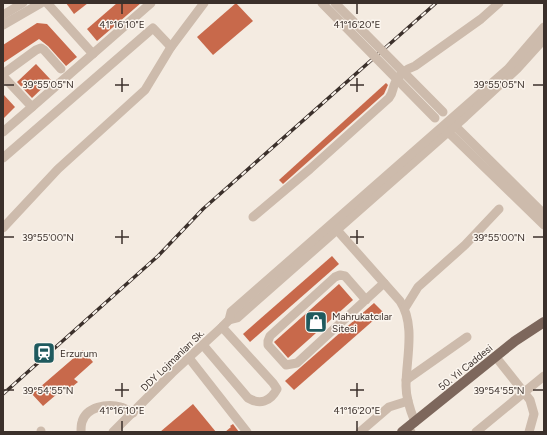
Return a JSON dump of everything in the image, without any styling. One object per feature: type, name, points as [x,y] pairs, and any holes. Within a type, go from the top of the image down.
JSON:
[{"type":"main road","name":"50. Yıl Caddesi","points":[[402,432],[515,341],[544,322]]},
{"type":"main road","name":"50. Yıl Caddesi","points":[[410,432],[544,327]]},
{"type":"street","points":[[3,15],[23,3]]},
{"type":"street","points":[[47,3],[93,54]]},
{"type":"street","points":[[3,132],[151,3]]},
{"type":"street","points":[[3,228],[58,169],[145,90],[171,47],[204,3]]},
{"type":"street","points":[[322,3],[439,115]]},
{"type":"street","points":[[335,3],[448,126],[544,226]]},
{"type":"street","points":[[253,217],[310,169],[389,98],[394,92],[394,84],[406,70],[415,66],[482,19],[499,3]]},
{"type":"street","points":[[3,25],[37,4]]},
{"type":"street","points":[[228,320],[237,318],[337,230],[508,68],[544,27]]},
{"type":"street","points":[[3,158],[153,28],[171,47]]},
{"type":"street","points":[[448,126],[517,69],[544,39]]},
{"type":"street","points":[[32,108],[3,75],[36,50],[41,48],[61,69]]},
{"type":"street","points":[[448,126],[544,214]]},
{"type":"street","name":"DDY Lojmanları Sk.","points":[[113,432],[172,373],[222,327],[228,320],[231,312],[387,176],[448,126]]},
{"type":"street","points":[[405,308],[418,286],[465,245],[499,209]]},
{"type":"street","points":[[337,230],[405,308],[409,328],[406,380],[408,401],[414,422]]},
{"type":"street","points":[[366,300],[345,276],[340,275],[335,277],[270,336],[268,345],[286,364],[297,363],[366,300],[384,283]]},
{"type":"street","points":[[202,345],[248,398],[256,403],[263,402],[274,394],[277,389],[273,383],[222,327]]},
{"type":"street","points":[[406,380],[467,338]]},
{"type":"street","points":[[189,358],[247,432]]},
{"type":"street","points":[[499,361],[530,400],[534,414],[529,432]]},
{"type":"street","points":[[476,432],[544,376]]},
{"type":"street","points":[[360,432],[389,407],[408,401]]},
{"type":"street","points":[[80,432],[82,422],[86,414],[95,409],[107,405],[120,407],[133,412]]},
{"type":"building","points":[[66,3],[88,3],[74,14]]},
{"type":"building","points":[[117,3],[141,3],[97,41],[87,29]]},
{"type":"building","points":[[236,3],[253,21],[213,55],[197,37]]},
{"type":"building","points":[[37,23],[47,24],[77,57],[66,66],[48,46],[39,39],[3,63],[3,45]]},
{"type":"building","points":[[36,64],[51,80],[32,98],[17,82]]},
{"type":"building","points":[[386,83],[388,85],[384,94],[283,184],[279,180]]},
{"type":"building","points":[[3,94],[15,107],[3,119]]},
{"type":"building","points":[[332,256],[339,264],[250,342],[243,334]]},
{"type":"building","points":[[339,284],[353,300],[288,358],[274,342]]},
{"type":"building","points":[[374,303],[383,312],[294,390],[285,381]]},
{"type":"building","points":[[83,350],[93,362],[74,379],[78,382],[67,391],[64,388],[43,406],[32,394]]},
{"type":"building","points":[[193,404],[216,432],[160,432]]},
{"type":"building","points":[[233,424],[239,432],[225,432],[231,427],[230,426]]},
{"type":"railway","points":[[3,394],[158,256],[203,209],[436,3]]},
{"type":"place","name":"Mahrukatcılar Sitesi","points":[[316,322]]},
{"type":"place","name":"Erzurum","points":[[44,353]]}]
